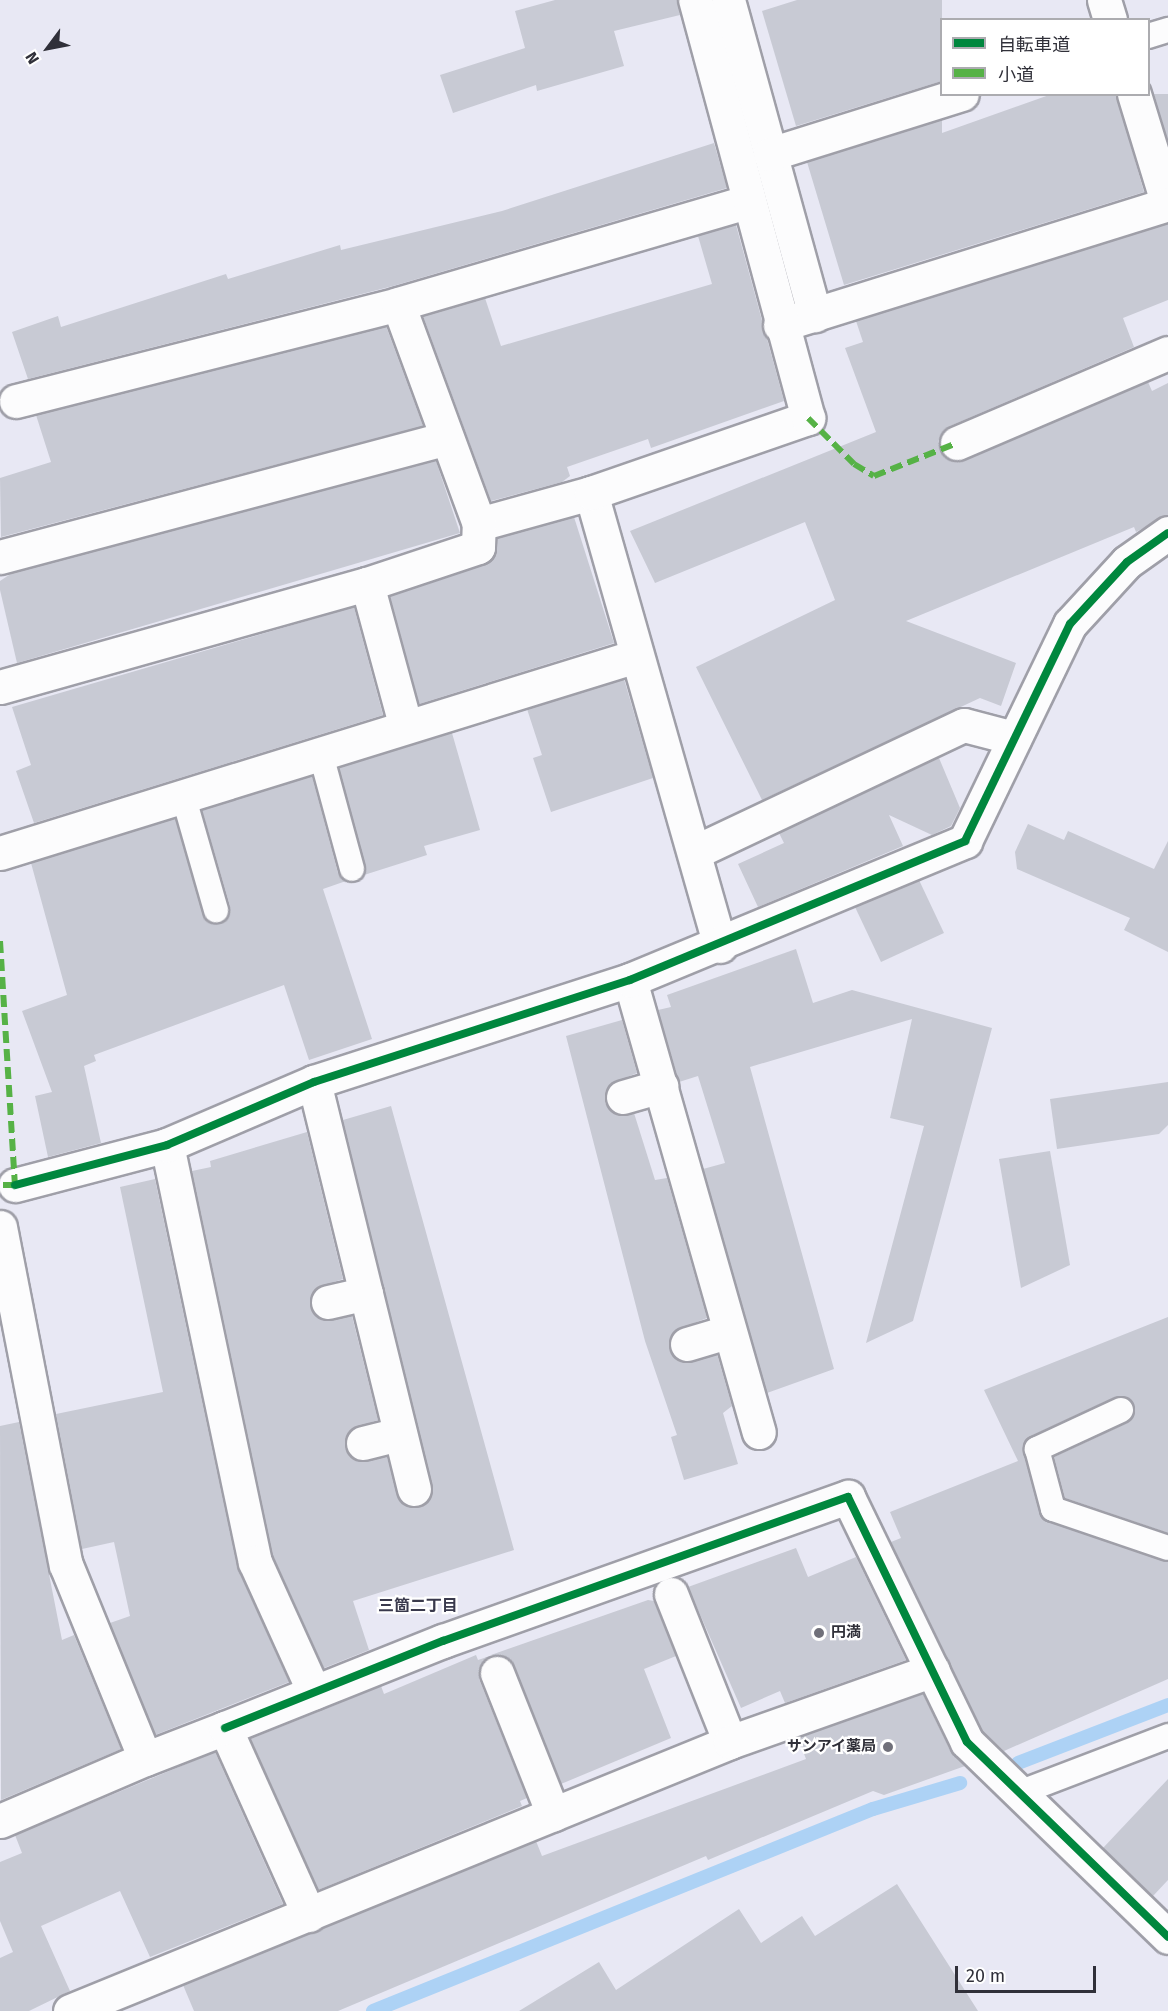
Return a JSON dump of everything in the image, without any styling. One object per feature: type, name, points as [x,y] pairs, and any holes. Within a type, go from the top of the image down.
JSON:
[{"type":"street","points":[[479,524],[591,493],[808,418],[780,325],[695,0]]},
{"type":"street","points":[[728,0],[815,315]]},
{"type":"street","points":[[1104,0],[1109,18]]},
{"type":"street","points":[[770,154],[956,96]]},
{"type":"street","points":[[780,325],[1167,197],[1135,96]]},
{"type":"street","points":[[16,401],[398,304],[747,202]]},
{"type":"street","points":[[0,687],[368,584],[478,547],[479,524],[445,439],[398,304]]},
{"type":"street","points":[[957,443],[1168,353]]},
{"type":"street","points":[[0,557],[445,439]]},
{"type":"street","points":[[591,493],[636,656],[697,851],[720,946]]},
{"type":"street","points":[[15,1185],[167,1145],[314,1082],[630,980],[720,946],[965,841],[1070,624],[1126,562],[1168,533]]},
{"type":"street","points":[[368,584],[405,724]]},
{"type":"street","points":[[0,853],[405,724],[636,656]]},
{"type":"street","points":[[697,851],[964,725],[1014,738]]},
{"type":"street","points":[[630,980],[727,1332],[759,1432]]},
{"type":"street","points":[[314,1082],[414,1489]]},
{"type":"street","points":[[623,1097],[661,1086]]},
{"type":"street","points":[[167,1145],[255,1562],[314,1692]]},
{"type":"street","points":[[0,1227],[9,1312],[66,1565],[145,1759]]},
{"type":"street","points":[[328,1302],[366,1293]]},
{"type":"street","points":[[687,1344],[727,1332]]},
{"type":"street","points":[[363,1443],[400,1434]]},
{"type":"street","points":[[0,1821],[145,1759],[314,1692],[848,1497],[967,1742],[1168,1937]]},
{"type":"street","points":[[671,1594],[730,1742]]},
{"type":"street","points":[[70,2011],[730,1742],[933,1670]]},
{"type":"street","points":[[497,1673],[553,1814]]},
{"type":"street","points":[[225,1728],[309,1915]]},
{"type":"lane","points":[[1150,36],[1168,30]]},
{"type":"lane","points":[[321,751],[352,869]]},
{"type":"lane","points":[[183,795],[216,910]]},
{"type":"lane","points":[[1121,1410],[1037,1449],[1053,1509],[1168,1548]]},
{"type":"lane","points":[[1020,1793],[1168,1736]]},
{"type":"building","points":[[555,0],[677,0],[680,15],[614,31],[624,66],[537,91],[536,85],[453,113],[440,75],[525,48],[515,11]]},
{"type":"building","points":[[797,0],[942,0],[940,82],[796,126],[762,11]]},
{"type":"building","points":[[1154,94],[1168,94],[1168,141]]},
{"type":"building","points":[[1046,96],[1117,96],[1144,192],[844,285],[807,162],[942,120],[942,133]]},
{"type":"building","points":[[714,143],[727,188],[393,286],[28,379],[12,332],[58,316],[61,327],[226,274],[228,279],[340,245],[341,250],[502,211]]},
{"type":"building","points":[[1168,224],[1168,300],[1123,318],[1134,347],[950,426],[938,441],[945,458],[964,460],[1148,382],[1152,391],[1168,383],[1168,515],[1136,532],[1134,527],[906,621],[1016,663],[1001,706],[980,698],[762,800],[696,667],[835,600],[805,522],[655,583],[630,531],[876,432],[845,348],[863,342],[856,321]]},
{"type":"building","points":[[736,225],[784,401],[651,448],[648,439],[567,467],[570,476],[562,482],[491,501],[423,316],[485,298],[501,346],[712,284],[698,236]]},
{"type":"building","points":[[386,326],[423,426],[1,537],[0,478],[51,462],[36,415]]},
{"type":"building","points":[[436,461],[460,533],[17,663],[0,590],[0,581],[12,573]]},
{"type":"building","points":[[574,517],[614,643],[419,704],[390,596],[485,564],[493,558],[497,538]]},
{"type":"building","points":[[354,607],[383,715],[34,823],[16,771],[31,765],[12,707]]},
{"type":"building","points":[[624,679],[653,778],[551,812],[533,758],[542,755],[527,709]]},
{"type":"building","points":[[452,733],[480,830],[424,846],[427,855],[364,875],[339,768]]},
{"type":"building","points":[[939,758],[960,808],[951,826],[932,835],[889,815],[903,846],[758,907],[738,864],[784,843],[779,833]]},
{"type":"building","points":[[312,776],[338,873],[346,881],[323,889],[372,1039],[309,1060],[284,985],[94,1055],[96,1061],[84,1066],[101,1143],[48,1157],[35,1096],[52,1092],[22,1011],[67,995],[31,863],[175,818],[203,914],[220,923],[230,906],[202,810]]},
{"type":"building","points":[[1028,824],[1064,840],[1068,831],[1154,869],[1168,841],[1168,952],[1124,930],[1130,918],[1017,869],[1015,852]]},
{"type":"building","points":[[919,880],[944,933],[881,962],[855,907]]},
{"type":"building","points":[[796,949],[813,1003],[852,990],[992,1028],[913,1321],[866,1343],[924,1126],[890,1118],[912,1019],[750,1067],[834,1369],[767,1393],[703,1169],[725,1163],[698,1076],[679,1082],[658,1010],[671,1007],[667,995]]},
{"type":"building","points":[[622,1020],[637,1073],[610,1084],[605,1103],[618,1115],[634,1113],[655,1180],[667,1178],[707,1318],[674,1331],[669,1349],[683,1362],[717,1354],[732,1406],[723,1413],[738,1464],[684,1480],[671,1437],[677,1435],[645,1341],[566,1036]]},
{"type":"building","points":[[1168,1082],[1168,1125],[1159,1134],[1057,1149],[1050,1099]]},
{"type":"building","points":[[391,1106],[514,1550],[353,1601],[369,1650],[324,1668],[273,1556],[192,1171],[211,1167],[210,1161],[307,1132],[343,1279],[316,1288],[310,1307],[323,1320],[352,1316],[378,1420],[351,1429],[345,1448],[358,1461],[387,1457],[400,1502],[419,1507],[432,1495],[432,1485],[343,1120]]},
{"type":"building","points":[[1050,1151],[1070,1265],[1021,1288],[999,1159]]},
{"type":"building","points":[[155,1179],[237,1566],[289,1682],[155,1735],[110,1623],[130,1616],[114,1542],[82,1549],[56,1414],[163,1392],[120,1187]]},
{"type":"building","points":[[1168,1317],[1168,1533],[1065,1498],[1054,1457],[1127,1423],[1135,1411],[1129,1398],[1115,1397],[1031,1436],[1023,1447],[1043,1519],[1168,1562],[1168,1679],[1004,1751],[982,1731],[891,1542],[901,1538],[890,1512],[1018,1461],[984,1390]]},
{"type":"building","points":[[19,1422],[62,1640],[74,1635],[121,1749],[1,1800],[0,1426]]},
{"type":"building","points":[[796,1548],[808,1577],[856,1557],[906,1660],[785,1703],[780,1691],[741,1708],[688,1587]]},
{"type":"building","points":[[648,1600],[654,1601],[676,1656],[644,1669],[671,1738],[561,1784],[514,1666],[508,1658],[491,1655]]},
{"type":"building","points":[[476,1655],[478,1660],[490,1656],[479,1670],[479,1679],[527,1798],[520,1801],[522,1806],[318,1890],[250,1738],[381,1686],[384,1694]]},
{"type":"building","points":[[923,1694],[950,1750],[965,1766],[884,1795],[873,1791],[708,1860],[706,1856],[338,2011],[194,2011],[183,1985],[536,1841],[542,1856],[806,1759],[798,1738]]},
{"type":"building","points":[[215,1752],[283,1904],[150,1957],[120,1891],[41,1926],[70,1991],[29,2011],[0,2011],[0,1958],[13,1952],[0,1921],[0,1862],[22,1853],[15,1835]]},
{"type":"building","points":[[1168,1779],[1168,1880],[1153,1896],[1103,1848]]},
{"type":"building","points":[[897,1884],[978,2011],[519,2011],[599,1962],[616,1990],[739,1909],[761,1943],[802,1916],[815,1936]]},
{"type":"waterway","points":[[1018,1763],[1168,1705]]},
{"type":"waterway","points":[[373,2011],[873,1809],[960,1783]]},
{"type":"marked path","points":[[808,418],[854,464],[874,476],[957,443]]},
{"type":"marked path","points":[[0,941],[15,1185],[0,1185]]},
{"type":"cycle path","points":[[15,1185],[167,1145],[314,1082],[630,980],[965,841],[1070,624],[1127,562],[1168,533]]},
{"type":"cycle path","points":[[225,1728],[443,1641],[848,1497],[967,1742],[1168,1937]]},
{"type":"place","name":"円満","points":[[819,1633]]},
{"type":"place","name":"サンアイ薬局","points":[[888,1747]]},
{"type":"district","name":"三箇二丁目","points":[[418,1606]]}]
